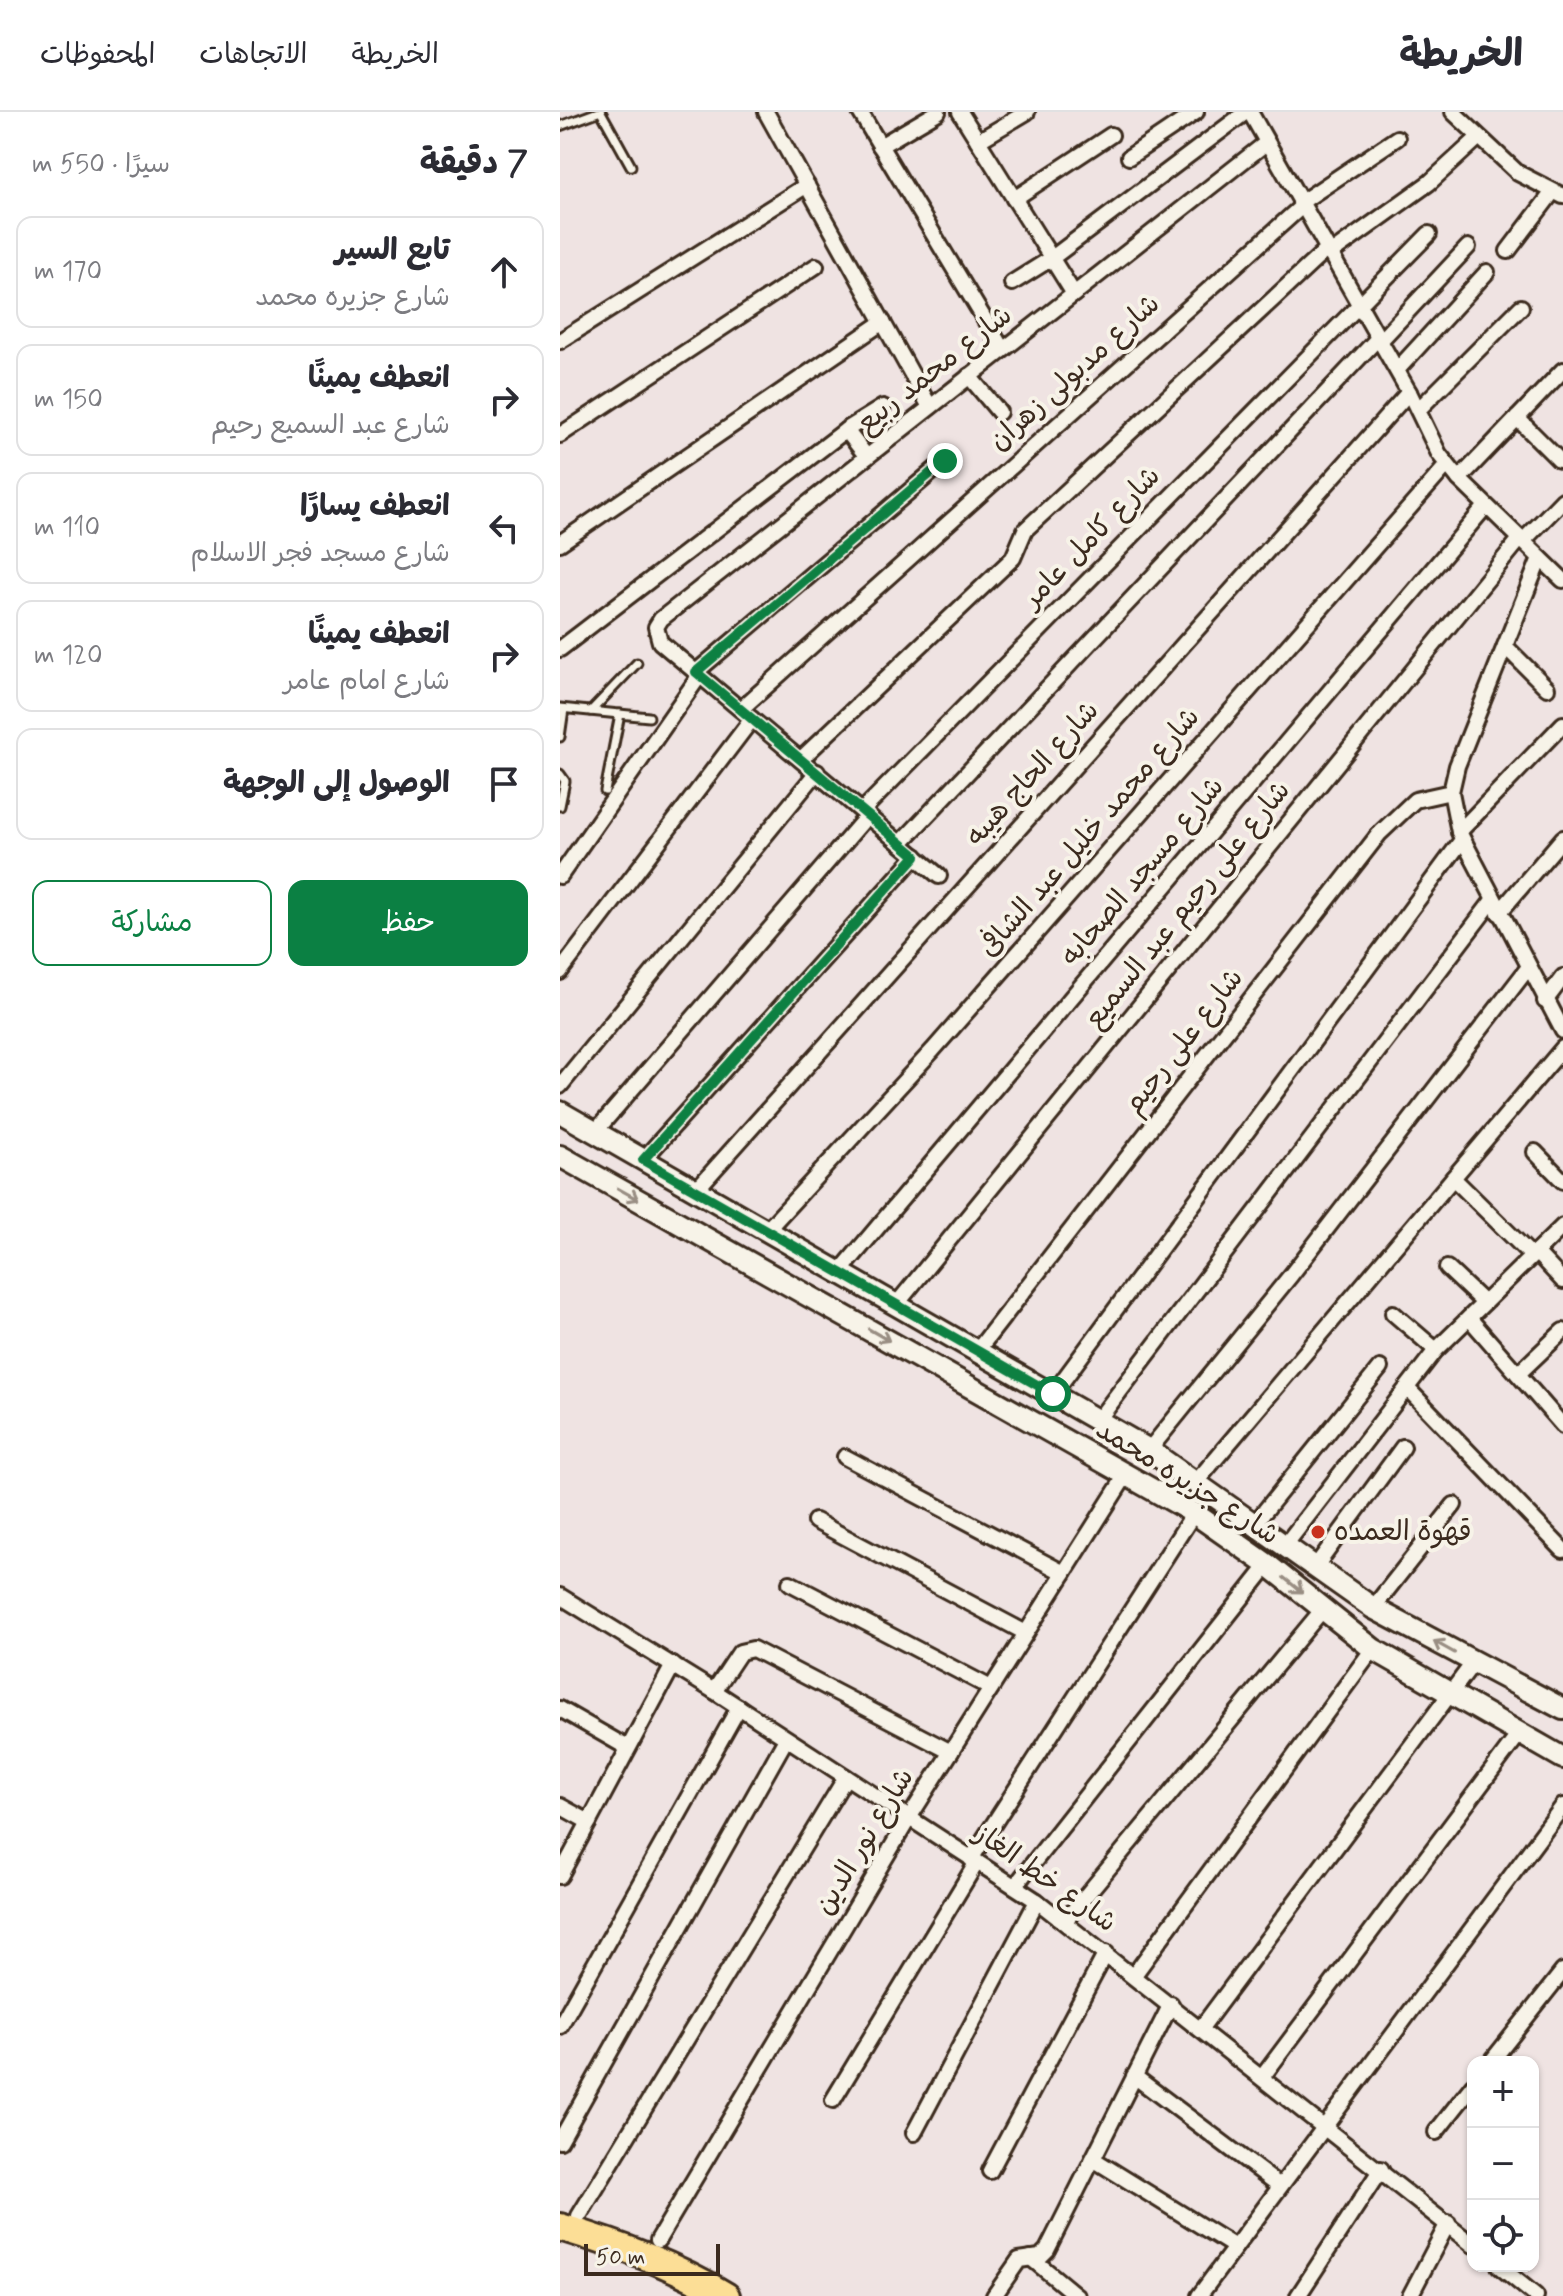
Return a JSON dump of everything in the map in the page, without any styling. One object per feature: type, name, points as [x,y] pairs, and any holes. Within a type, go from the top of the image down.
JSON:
[{"type":"highway","points":[[570,2221],[606,2241],[706,2283],[726,2296]]},
{"type":"main road","name":"شارع جزيره محمد","points":[[560,1112],[1149,1450],[1256,1522],[1373,1608],[1563,1709]]},
{"type":"main road","name":"شارع جزيره محمد","points":[[560,1156],[1194,1513],[1268,1565],[1373,1649],[1563,1758]]},
{"type":"main road","points":[[844,1316],[860,1285]]},
{"type":"street","points":[[766,112],[930,407]]},
{"type":"street","points":[[860,112],[1003,350]]},
{"type":"street","points":[[880,146],[938,112]]},
{"type":"street","points":[[960,112],[1074,294]]},
{"type":"street","points":[[978,141],[1027,112]]},
{"type":"street","points":[[1129,157],[1196,112]]},
{"type":"street","points":[[1012,283],[1052,258],[1248,112],[1397,370],[1447,465],[1563,580]]},
{"type":"street","points":[[1453,112],[1518,173],[1558,195],[1508,251]]},
{"type":"street","points":[[1014,199],[1111,135]]},
{"type":"street","name":"شارع مدبولى زهران","points":[[560,972],[747,714],[1301,204],[1397,138]]},
{"type":"street","points":[[801,759],[1013,558],[1025,530],[1329,251],[1429,183],[1478,138]]},
{"type":"street","name":"شارع محمد ربيع","points":[[698,674],[664,645],[656,632],[661,619],[1266,143]]},
{"type":"street","points":[[560,341],[807,185]]},
{"type":"street","name":"شارع كامل عامر","points":[[595,1132],[866,812],[1358,303],[1429,234]]},
{"type":"street","points":[[901,843],[1468,247]]},
{"type":"street","points":[[560,435],[816,266]]},
{"type":"street","points":[[1397,370],[1487,272]]},
{"type":"street","points":[[1418,410],[1521,307]]},
{"type":"street","points":[[560,543],[883,322]]},
{"type":"street","points":[[1459,479],[1563,370]]},
{"type":"street","points":[[969,376],[999,412]]},
{"type":"street","name":"شارع الحاج هيبه","points":[[696,1190],[1409,392]]},
{"type":"street","name":"شارع محمد ربيع","points":[[560,649],[846,430],[883,407]]},
{"type":"street","points":[[1517,418],[1559,460]]},
{"type":"street","points":[[846,430],[867,457]]},
{"type":"street","points":[[560,876],[698,674],[945,461]]},
{"type":"street","name":"شارع محمد خليل عبد الشافى","points":[[766,1231],[944,1038],[1447,465]]},
{"type":"street","name":"شارع على رحيم عبد السميع","points":[[896,1305],[1522,540],[1563,500]]},
{"type":"street","name":"شارع مسجد الصحابه","points":[[839,1273],[1486,506]]},
{"type":"street","points":[[1540,558],[1457,766],[1451,792],[1460,836],[1563,1031]]},
{"type":"street","points":[[1505,646],[1547,688]]},
{"type":"street","points":[[698,674],[939,876]]},
{"type":"street","points":[[1053,1394],[1460,836],[1563,724]]},
{"type":"street","points":[[560,1086],[817,772]]},
{"type":"street","name":"شارع على رحيم","points":[[977,1351],[1379,834],[1415,800],[1451,792]]},
{"type":"street","points":[[1098,1420],[1496,906],[1563,838]]},
{"type":"street","points":[[643,1160],[916,856]]},
{"type":"street","points":[[1149,1450],[1291,1275],[1528,968]]},
{"type":"street","points":[[1545,1001],[1563,977]]},
{"type":"street","points":[[1196,1482],[1563,1048]]},
{"type":"street","points":[[1535,1152],[1563,1181]]},
{"type":"street","points":[[1453,1178],[1563,1281]]},
{"type":"street","points":[[1286,1544],[1436,1350],[1563,1226]]},
{"type":"street","points":[[1447,1268],[1484,1303]]},
{"type":"street","points":[[1393,1313],[1436,1350]]},
{"type":"street","points":[[1469,1318],[1563,1426]]},
{"type":"street","points":[[1518,1374],[1563,1331]]},
{"type":"street","points":[[1256,1522],[1380,1368]]},
{"type":"street","points":[[1407,1388],[1563,1550]]},
{"type":"street","points":[[1316,1566],[1403,1447]]},
{"type":"street","points":[[845,1457],[1064,1573]]},
{"type":"street","name":"شارع نور الدين","points":[[658,2240],[909,1818],[1126,1475]]},
{"type":"street","points":[[1373,1608],[1454,1505]]},
{"type":"street","points":[[833,2100],[974,1861],[1194,1513]]},
{"type":"street","points":[[815,1521],[1026,1633]]},
{"type":"street","points":[[1015,1886],[1268,1565]]},
{"type":"street","points":[[790,1583],[991,1688]]},
{"type":"street","name":"شارع خط الغاز","points":[[560,1596],[714,1691],[1037,1901],[1325,2124],[1467,2240]]},
{"type":"street","points":[[1065,1921],[1323,1609]]},
{"type":"street","points":[[714,1691],[740,1652],[753,1649],[951,1752]]},
{"type":"street","points":[[1134,1975],[1373,1649]]},
{"type":"street","points":[[1201,2028],[1473,1663]]},
{"type":"street","points":[[560,1876],[673,1665]]},
{"type":"street","points":[[560,2026],[739,1707]]},
{"type":"street","points":[[560,1709],[628,1748]]},
{"type":"street","points":[[1263,2076],[1519,1734]]},
{"type":"street","points":[[560,2141],[786,1739]]},
{"type":"street","points":[[570,2221],[846,1777]]},
{"type":"street","points":[[560,1806],[589,1822]]},
{"type":"street","points":[[1199,2296],[1563,1806]]},
{"type":"street","points":[[914,2133],[1037,1901]]},
{"type":"street","points":[[990,2171],[1106,1953]]},
{"type":"street","points":[[1496,2056],[1563,1971]]},
{"type":"street","points":[[994,2296],[1019,2260],[1040,2257],[1047,2250],[1171,2004]]},
{"type":"street","points":[[1134,2076],[1280,2186]]},
{"type":"street","points":[[1436,2132],[1467,2093]]},
{"type":"street","points":[[1093,2159],[1235,2247]]},
{"type":"street","points":[[1298,2296],[1381,2169]]},
{"type":"street","points":[[1410,2296],[1448,2223]]},
{"type":"street","points":[[1031,2258],[1077,2296]]},
{"type":"street","points":[[1506,2272],[1536,2296]]},
{"type":"lane","points":[[560,126],[600,112],[631,166]]},
{"type":"lane","points":[[591,711],[637,663]]},
{"type":"lane","points":[[560,737],[562,708],[649,717]]},
{"type":"lane","points":[[605,791],[620,714]]},
{"type":"lane","points":[[560,774],[565,781],[560,806]]},
{"type":"place","name":"قهوة العمده","points":[[1318,1532]]},
{"type":"route","points":[[945,461],[696,672],[916,856],[643,1160],[1053,1394]]}]
